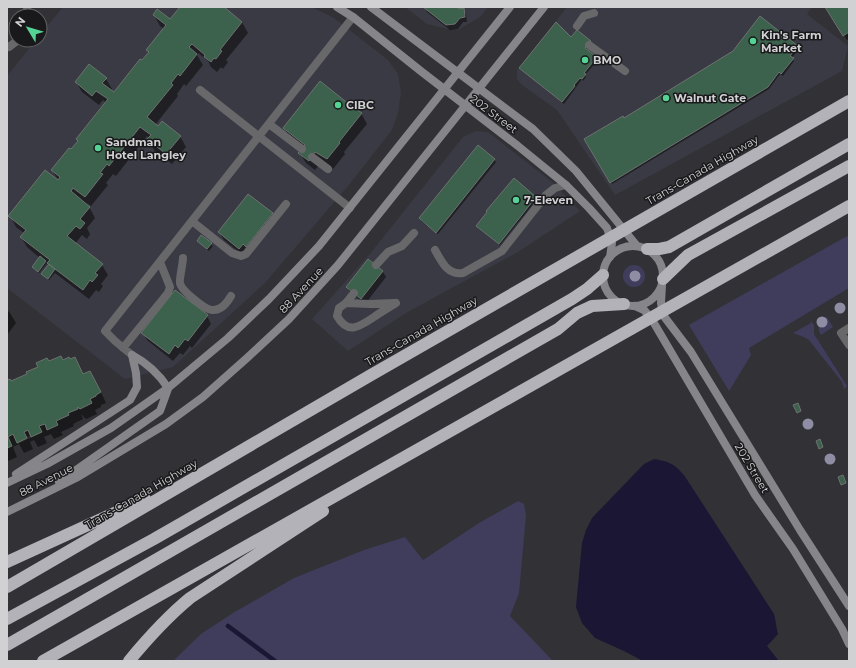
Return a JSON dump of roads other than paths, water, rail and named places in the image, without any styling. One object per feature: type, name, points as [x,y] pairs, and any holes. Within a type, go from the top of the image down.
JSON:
[{"type":"highway","name":"Trans-Canada Highway","points":[[7,587],[849,100]]},
{"type":"highway","points":[[642,247],[659,249],[669,247],[849,144]]},
{"type":"highway","points":[[662,282],[688,255],[849,166]]},
{"type":"highway","points":[[43,661],[849,206]]},
{"type":"highway","points":[[7,619],[154,539],[572,299],[587,289],[604,274]]},
{"type":"highway","points":[[7,645],[558,329],[584,309],[592,306],[629,305]]},
{"type":"highway","points":[[129,661],[172,612],[190,598],[421,448]]},
{"type":"highway","points":[[7,562],[212,468]]},
{"type":"main road","name":"202 Street","points":[[337,7],[353,17],[566,185],[607,228],[612,243],[610,257]]},
{"type":"main road","name":"202 Street","points":[[371,7],[533,128],[576,171],[642,247]]},
{"type":"main road","name":"88 Avenue","points":[[7,483],[47,464],[111,428],[168,388],[228,338],[269,299],[319,246],[510,7]]},
{"type":"main road","name":"88 Avenue","points":[[7,512],[76,478],[166,424],[203,397],[289,319],[338,265],[544,7]]},
{"type":"main road","points":[[626,247],[642,247],[654,254],[660,261],[663,271],[662,282],[653,298],[642,304],[629,305],[614,299],[608,292],[605,285],[605,265],[610,257],[618,250],[626,247]]},
{"type":"main road","name":"202 Street","points":[[662,282],[661,303],[663,315],[690,352],[800,530],[849,606]]},
{"type":"main road","name":"202 Street","points":[[629,305],[644,310],[651,318],[755,495],[793,549],[849,644]]},
{"type":"main road","points":[[38,496],[160,411],[168,388],[161,378],[144,362],[132,355]]},
{"type":"main road","points":[[7,479],[130,400],[137,387],[132,355]]},
{"type":"lane","points":[[576,26],[584,16],[594,12]]},
{"type":"lane","points":[[132,355],[105,331],[353,17]]},
{"type":"lane","points":[[589,45],[625,71]]},
{"type":"lane","points":[[200,90],[350,208]]},
{"type":"lane","points":[[269,124],[302,149]]},
{"type":"lane","points":[[312,157],[328,169]]},
{"type":"lane","points":[[435,250],[443,264],[449,270],[456,274],[464,273],[502,251],[546,195],[555,188],[566,185]]},
{"type":"lane","points":[[192,221],[232,253],[241,256],[246,254],[286,204]]},
{"type":"lane","points":[[376,265],[388,252],[402,246],[414,233]]},
{"type":"lane","points":[[183,258],[180,283],[183,290],[206,309],[213,310],[224,306],[232,296]]},
{"type":"lane","points":[[123,348],[168,293],[170,287],[160,262]]},
{"type":"lane","points":[[346,303],[396,303],[359,327],[350,328],[341,322],[337,316],[339,308],[346,303],[354,293]]},
{"type":"lane","points":[[849,328],[841,333],[849,345]]},
{"type":"waterway","points":[[228,626],[275,661]]},
{"type":"place","name":"Kin's Farm Market","points":[[753,41]]},
{"type":"place","name":"BMO","points":[[585,60]]},
{"type":"place","name":"Walnut Gate","points":[[666,98]]},
{"type":"place","name":"CIBC","points":[[338,105]]},
{"type":"place","name":"Sandman Hotel Langley","points":[[98,148]]},
{"type":"place","name":"7-Eleven","points":[[516,200]]}]
